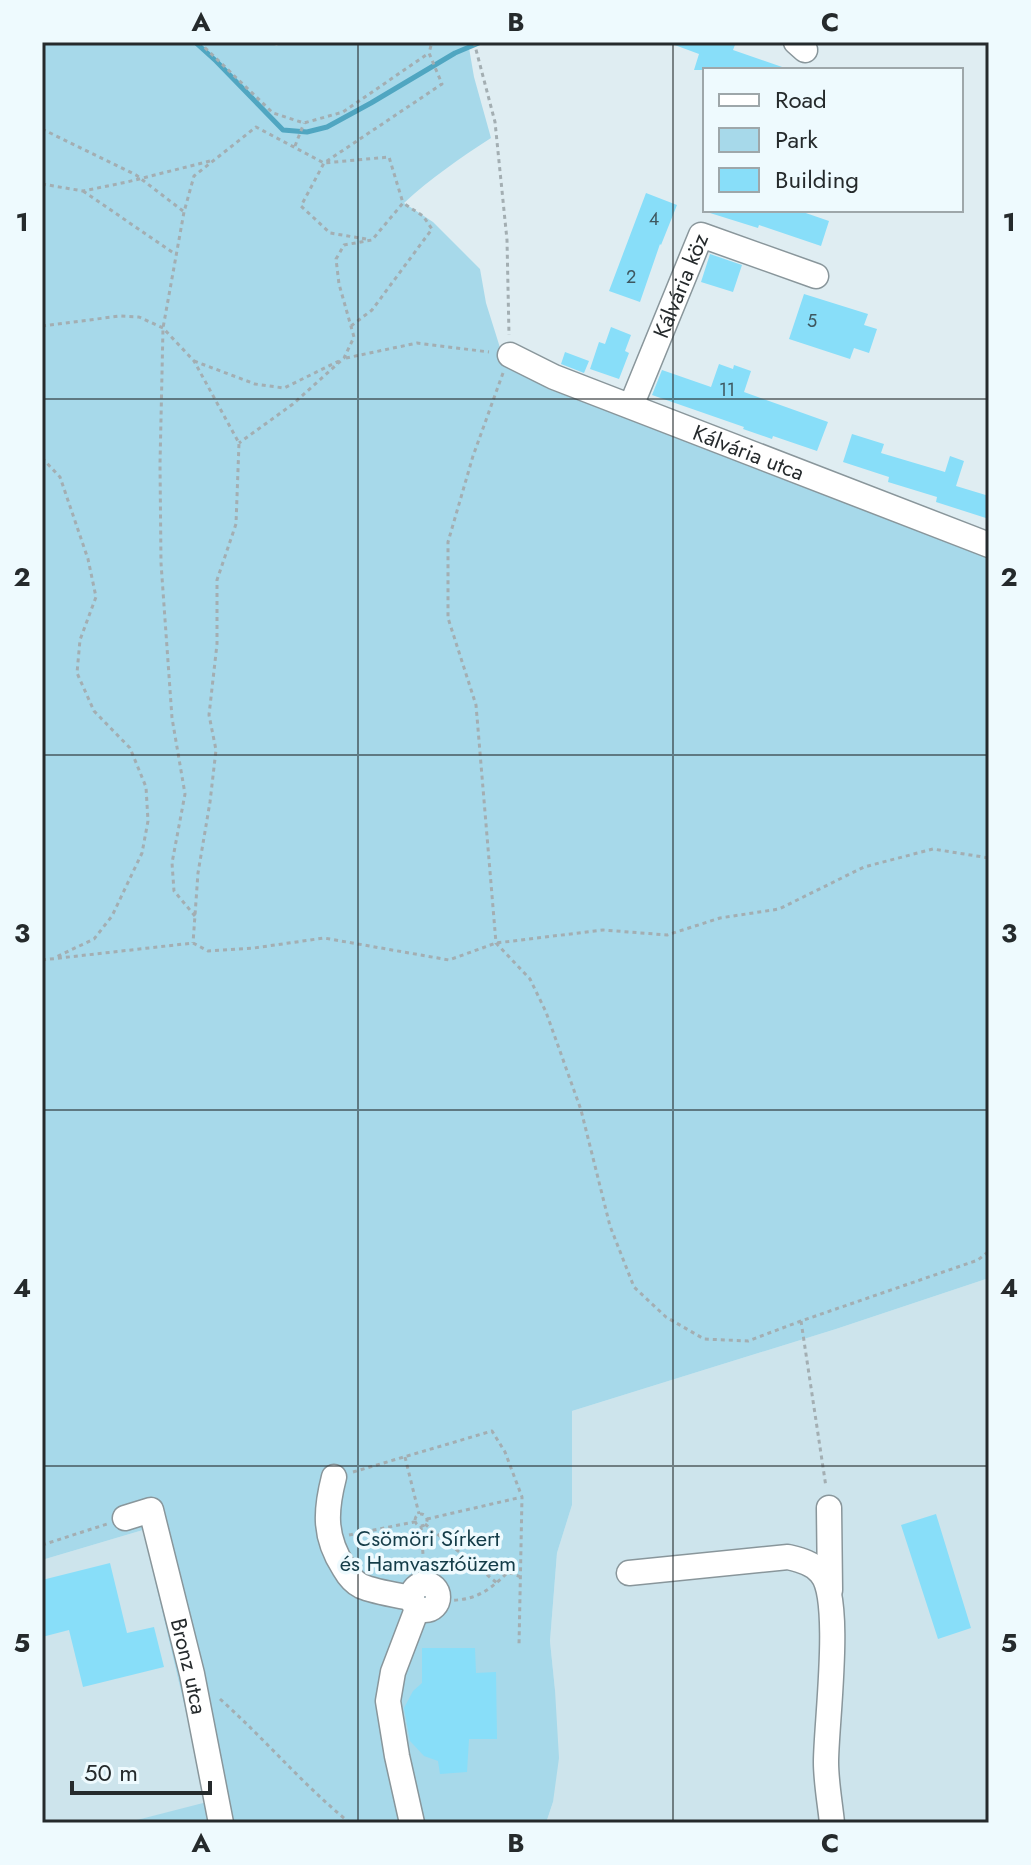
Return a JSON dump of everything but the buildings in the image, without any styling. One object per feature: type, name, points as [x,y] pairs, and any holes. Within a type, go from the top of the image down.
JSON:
[{"type":"street","name":"Kálvária köz","points":[[631,406],[701,235],[816,276]]},
{"type":"street","name":"Kálvária utca","points":[[510,355],[554,377],[989,545]]},
{"type":"street","points":[[334,1477],[327,1512],[330,1539],[347,1574],[360,1586],[423,1598],[393,1672],[388,1701],[412,1823]]},
{"type":"street","points":[[829,1508],[833,1655],[826,1767],[832,1823]]},
{"type":"street","name":"Bronz utca","points":[[125,1518],[151,1510],[192,1674],[221,1823]]},
{"type":"street","points":[[629,1573],[788,1557],[809,1563],[822,1574],[830,1591]]},
{"type":"path","points":[[199,42],[273,113],[303,125],[343,112],[429,53],[433,42]]},
{"type":"path","points":[[474,42],[495,122],[507,240],[510,355],[473,456],[448,542],[448,618],[476,705],[496,943],[530,979],[546,1012],[581,1110],[610,1226],[634,1287],[666,1317],[704,1339],[748,1341],[978,1260],[989,1251]]},
{"type":"path","points":[[372,240],[330,233],[301,206],[324,163],[442,84],[429,53]]},
{"type":"path","points":[[295,147],[303,125]]},
{"type":"path","points":[[195,916],[174,891],[172,863],[185,794],[172,718],[161,563],[163,328],[184,212],[194,176],[256,127],[324,163],[389,157],[403,203],[423,216],[432,229],[372,310],[351,326]]},
{"type":"path","points":[[42,129],[140,178],[184,212]]},
{"type":"path","points":[[42,184],[83,191],[215,159]]},
{"type":"path","points":[[83,191],[177,255]]},
{"type":"path","points":[[239,443],[293,404],[344,358],[354,337],[339,284],[336,259],[344,245],[372,240],[403,203]]},
{"type":"path","points":[[42,326],[120,316],[139,317],[163,328],[194,361],[239,443],[236,524],[217,580],[217,644],[209,715],[216,750],[198,873],[193,943]]},
{"type":"path","points":[[194,361],[255,384],[284,388],[344,358],[417,343],[510,355]]},
{"type":"path","points":[[42,458],[60,477],[88,559],[96,597],[80,640],[77,673],[94,711],[130,748],[146,787],[148,821],[142,853],[112,916],[94,939],[50,960]]},
{"type":"path","points":[[42,960],[193,943],[208,951],[324,938],[449,960],[496,943],[603,930],[667,935],[720,918],[779,909],[864,867],[933,849],[989,858]]},
{"type":"path","points":[[801,1321],[829,1508]]},
{"type":"path","points":[[334,1477],[492,1431],[505,1452],[522,1497],[519,1645]]},
{"type":"path","points":[[405,1457],[419,1514]]},
{"type":"path","points":[[521,1577],[508,1572],[492,1587],[471,1598],[457,1601],[423,1598],[423,1525],[427,1519],[522,1497]]},
{"type":"path","points":[[419,1514],[427,1519]]},
{"type":"path","points":[[414,1522],[419,1514]]},
{"type":"path","points":[[42,1545],[125,1518]]},
{"type":"path","points":[[330,1539],[414,1522],[423,1525],[497,1583]]},
{"type":"path","points":[[192,1674],[245,1721],[320,1799],[350,1823]]},
{"type":"shaded area","points":[[989,1278],[989,1823],[546,1823],[553,1802],[555,1690],[550,1641],[557,1553],[572,1505],[572,1411]]},
{"type":"shaded area","points":[[143,1530],[207,1803],[125,1823],[42,1823],[42,1560]]},
{"type":"green space","name":"Csömöri Sírkert és Hamvasztóüzem","points":[[42,42],[266,42],[277,46],[280,42],[468,42],[491,138],[404,203],[433,222],[480,269],[486,303],[502,354],[510,355],[546,388],[989,555],[989,1278],[572,1411],[572,1505],[557,1553],[550,1641],[559,1758],[553,1802],[546,1823],[125,1823],[207,1802],[143,1530],[42,1560]]},
{"type":"waterway","points":[[195,42],[283,130],[307,132],[327,127],[455,53],[481,42]]}]
